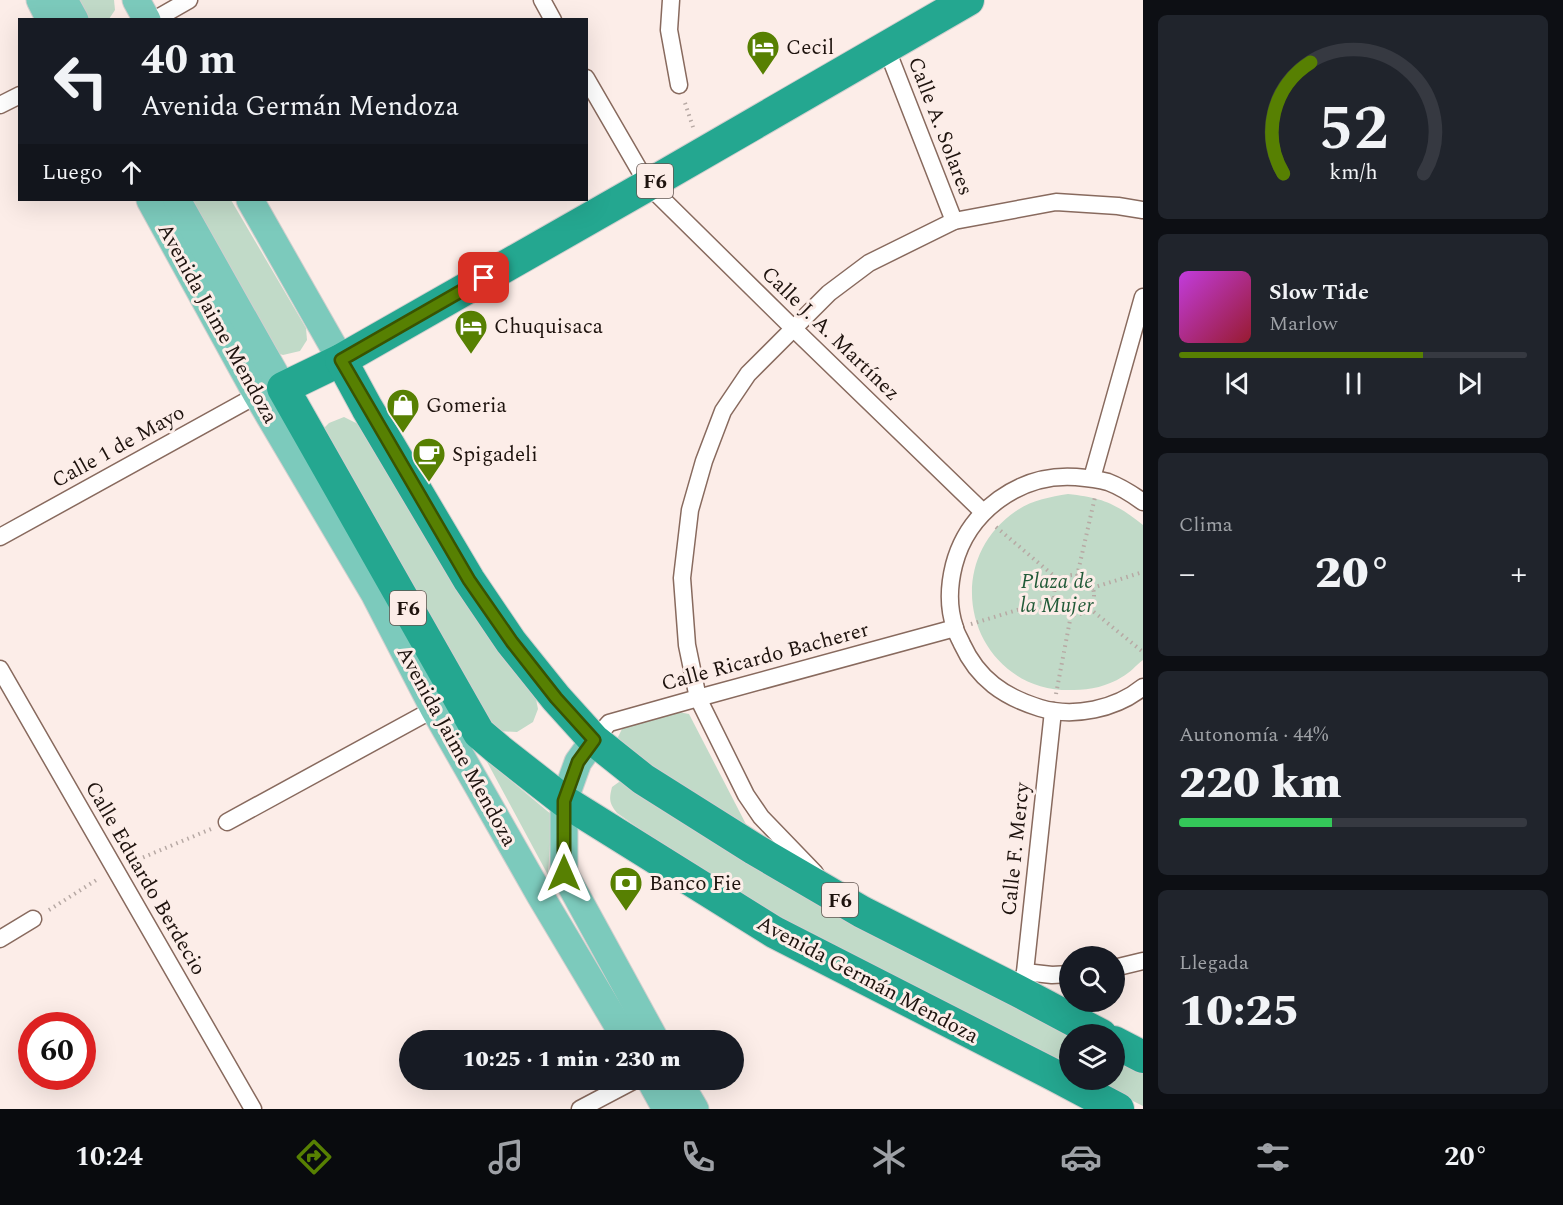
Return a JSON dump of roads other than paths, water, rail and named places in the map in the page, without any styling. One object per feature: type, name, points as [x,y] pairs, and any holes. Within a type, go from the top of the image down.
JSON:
[{"type":"highway","name":"F6","points":[[270,392],[341,360],[969,0]]},
{"type":"highway","name":"F6","points":[[341,360],[469,580],[512,642],[556,698],[594,740],[643,778],[754,849],[862,912],[1021,982],[1084,1024]]},
{"type":"highway","name":"Avenida Jaime Mendoza","points":[[270,392],[478,733],[564,801]]},
{"type":"highway","name":"Avenida Germán Mendoza","points":[[564,801],[774,932],[1118,1109]]},
{"type":"highway","points":[[978,1036],[1012,1072],[1082,1109]]},
{"type":"highway","points":[[1125,1048],[1143,1058]]},
{"type":"main road","points":[[40,0],[49,18]]},
{"type":"main road","points":[[64,0],[74,18]]},
{"type":"main road","points":[[136,0],[146,18]]},
{"type":"main road","name":"Avenida Jaime Mendoza","points":[[151,201],[270,392]]},
{"type":"main road","name":"Avenida Jaime Mendoza","points":[[177,201],[270,392],[434,709],[620,1030]]},
{"type":"main road","points":[[251,201],[341,360]]},
{"type":"main road","points":[[594,740],[578,762],[564,801],[564,873],[650,1030]]},
{"type":"main road","points":[[656,1090],[666,1109]]},
{"type":"main road","points":[[684,1090],[695,1109]]},
{"type":"street","points":[[158,18],[189,0]]},
{"type":"street","points":[[542,0],[552,18]]},
{"type":"street","points":[[670,0],[669,30],[679,85]]},
{"type":"street","name":"Calle A. Solares","points":[[886,47],[954,221]]},
{"type":"street","name":"Calle J. A. Martínez","points":[[588,81],[648,185],[984,512]]},
{"type":"street","points":[[0,105],[18,96]]},
{"type":"street","points":[[862,912],[818,876],[761,817],[746,795],[698,698],[687,645],[682,578],[690,510],[704,461],[723,411],[748,374],[829,293],[869,262],[954,221],[1056,202],[1143,210]]},
{"type":"street","points":[[1100,480],[1143,297]]},
{"type":"street","name":"Calle 1 de Mayo","points":[[0,537],[270,392]]},
{"type":"street","points":[[1143,502],[1129,492],[1100,480],[1063,476],[1034,481],[1006,494],[984,512],[968,531],[957,554],[951,578],[950,603],[955,628],[969,658],[991,684],[1020,702],[1053,711],[1083,712],[1114,704],[1143,687]]},
{"type":"street","name":"Calle Ricardo Bacherer","points":[[594,740],[609,723],[955,628]]},
{"type":"street","name":"Calle Eduardo Berdecio","points":[[0,669],[253,1109]]},
{"type":"street","points":[[227,822],[434,709]]},
{"type":"street","name":"Calle F. Mercy","points":[[1021,982],[1053,711]]},
{"type":"street","points":[[0,939],[33,920]]},
{"type":"street","points":[[1125,965],[1143,961]]},
{"type":"street","points":[[1021,982],[1059,975]]},
{"type":"street","points":[[580,1109],[616,1090]]},
{"type":"place","name":"Cecil","points":[[763,76]]},
{"type":"place","name":"Chuquisaca","points":[[471,355]]},
{"type":"place","name":"Gomeria","points":[[403,434]]},
{"type":"place","name":"Spigadeli","points":[[429,483]]},
{"type":"place","name":"Banco Fie","points":[[626,912]]},
{"type":"park label","name":"Plaza de la Mujer","points":[[1057,593]]}]
